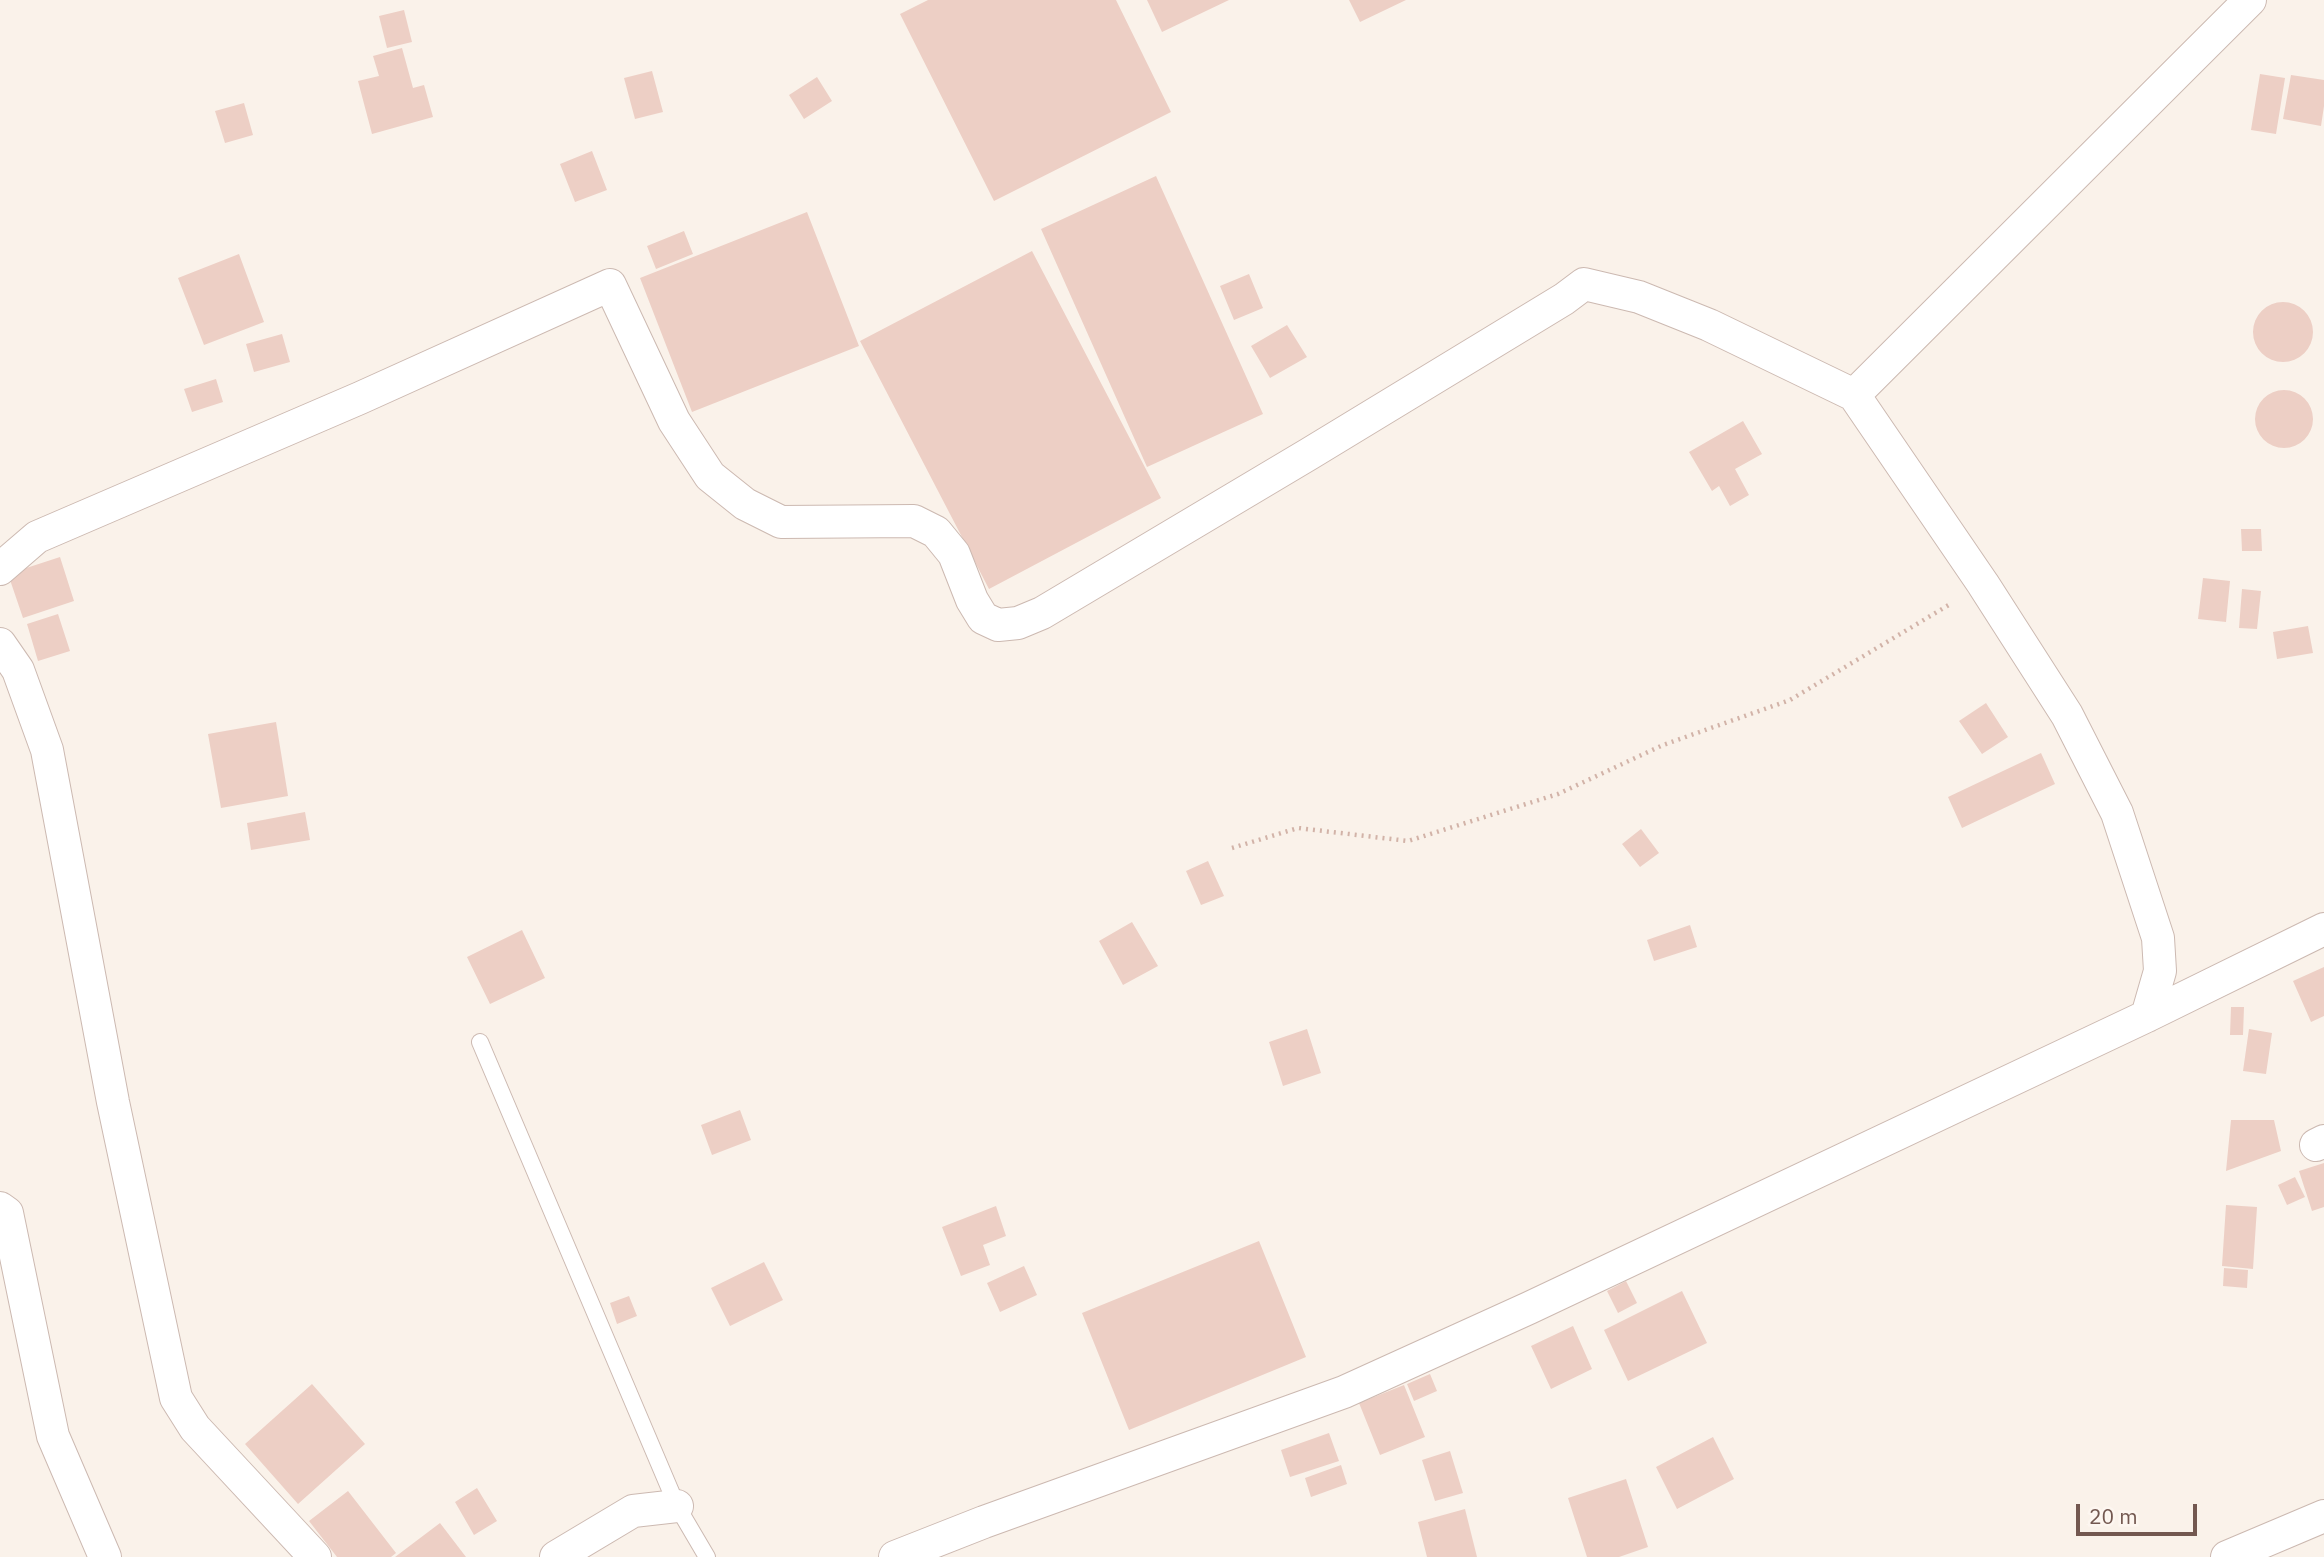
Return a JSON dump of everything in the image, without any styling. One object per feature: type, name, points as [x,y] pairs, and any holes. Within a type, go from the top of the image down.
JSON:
[{"type":"street","points":[[1854,396],[2250,0]]},
{"type":"street","points":[[0,569],[37,537],[360,398],[610,285],[674,421],[710,476],[745,504],[781,522],[914,521],[936,532],[954,554],[983,618],[998,625],[1018,624],[1042,613],[1553,306],[1584,284],[1639,297],[1709,325],[1854,396],[1983,584],[2067,715],[2118,813],[2158,938],[2160,971],[2147,1016]]},
{"type":"street","points":[[0,645],[18,670],[47,750],[113,1102],[176,1398],[195,1428],[315,1557]]},
{"type":"street","points":[[895,1557],[984,1522],[1344,1392],[2147,1016],[2324,929]]},
{"type":"street","points":[[0,1208],[8,1213],[53,1436],[105,1557]]},
{"type":"street","points":[[556,1557],[633,1511],[677,1506]]},
{"type":"street","points":[[2227,1557],[2324,1516]]},
{"type":"lane","points":[[480,1042],[677,1506],[707,1557]]},
{"type":"path","points":[[1232,848],[1298,828],[1408,841],[1558,794],[1663,745],[1790,700],[1983,584]]},
{"type":"building","points":[[928,0],[1116,0],[1171,112],[994,201],[900,14]]},
{"type":"building","points":[[1147,0],[1229,0],[1162,32]]},
{"type":"building","points":[[1349,0],[1406,0],[1360,22]]},
{"type":"building","points":[[404,10],[412,42],[387,48],[379,16]]},
{"type":"building","points":[[402,48],[413,88],[424,85],[433,117],[372,134],[358,81],[379,76],[373,56]]},
{"type":"building","points":[[652,71],[663,112],[635,119],[624,78]]},
{"type":"building","points":[[2260,74],[2285,78],[2276,134],[2251,130]]},
{"type":"building","points":[[2291,75],[2324,80],[2321,126],[2283,119]]},
{"type":"building","points":[[817,77],[832,101],[804,119],[789,95]]},
{"type":"building","points":[[244,103],[253,135],[225,143],[215,111]]},
{"type":"building","points":[[592,151],[607,190],[575,202],[560,164]]},
{"type":"building","points":[[1156,176],[1263,414],[1147,467],[1041,229]]},
{"type":"building","points":[[807,212],[859,346],[692,412],[640,278]]},
{"type":"building","points":[[684,231],[693,254],[656,269],[647,246]]},
{"type":"building","points":[[1032,251],[1161,498],[989,589],[860,341]]},
{"type":"building","points":[[239,254],[264,322],[204,345],[178,278]]},
{"type":"building","points":[[1249,274],[1263,308],[1234,320],[1220,286]]},
{"type":"building","points":[[2277,302],[2289,302],[2308,315],[2313,332],[2311,344],[2300,357],[2289,362],[2277,362],[2258,349],[2253,338],[2253,326],[2266,307]]},
{"type":"building","points":[[1287,325],[1307,357],[1270,378],[1251,346]]},
{"type":"building","points":[[282,334],[290,362],[254,372],[246,344]]},
{"type":"building","points":[[216,379],[223,402],[192,412],[184,389]]},
{"type":"building","points":[[2284,390],[2295,392],[2308,403],[2313,419],[2311,430],[2300,443],[2284,448],[2273,446],[2260,435],[2255,419],[2257,408],[2268,395]]},
{"type":"building","points":[[1743,421],[1762,454],[1735,469],[1749,495],[1730,506],[1719,486],[1712,491],[1689,452]]},
{"type":"building","points":[[2241,529],[2261,529],[2262,551],[2242,551]]},
{"type":"building","points":[[60,557],[74,601],[23,618],[8,574]]},
{"type":"building","points":[[2203,578],[2230,581],[2226,622],[2198,619]]},
{"type":"building","points":[[2242,589],[2261,591],[2257,629],[2239,628]]},
{"type":"building","points":[[58,614],[70,651],[38,661],[27,624]]},
{"type":"building","points":[[2308,626],[2313,653],[2277,659],[2273,632]]},
{"type":"building","points":[[1986,703],[2008,737],[1982,754],[1959,721]]},
{"type":"building","points":[[276,722],[288,796],[221,808],[208,734]]},
{"type":"building","points":[[2041,753],[2055,784],[1962,828],[1948,797]]},
{"type":"building","points":[[305,812],[310,840],[251,850],[247,823]]},
{"type":"building","points":[[1641,829],[1659,853],[1640,867],[1622,844]]},
{"type":"building","points":[[1208,861],[1224,896],[1201,905],[1186,871]]},
{"type":"building","points":[[1132,922],[1158,966],[1123,985],[1099,941]]},
{"type":"building","points":[[1690,925],[1697,947],[1654,961],[1647,940]]},
{"type":"building","points":[[522,930],[545,978],[490,1004],[467,957]]},
{"type":"building","points":[[2324,967],[2324,1016],[2311,1022],[2293,981]]},
{"type":"building","points":[[2231,1007],[2244,1007],[2243,1035],[2230,1035]]},
{"type":"building","points":[[1307,1029],[1321,1073],[1283,1086],[1269,1042]]},
{"type":"building","points":[[2249,1029],[2272,1033],[2266,1074],[2243,1071]]},
{"type":"building","points":[[740,1110],[751,1140],[712,1155],[701,1125]]},
{"type":"building","points":[[2231,1120],[2274,1120],[2281,1151],[2226,1171]]},
{"type":"building","points":[[2324,1163],[2324,1207],[2312,1211],[2299,1171]]},
{"type":"building","points":[[2295,1177],[2305,1197],[2287,1205],[2278,1185]]},
{"type":"building","points":[[2226,1205],[2257,1207],[2253,1269],[2222,1266]]},
{"type":"building","points":[[996,1206],[1006,1236],[983,1245],[990,1265],[961,1276],[942,1227]]},
{"type":"building","points":[[1259,1241],[1306,1357],[1129,1430],[1082,1313]]},
{"type":"building","points":[[764,1262],[783,1300],[730,1326],[711,1288]]},
{"type":"building","points":[[1024,1266],[1037,1295],[1000,1312],[987,1283]]},
{"type":"building","points":[[2224,1268],[2248,1270],[2247,1288],[2223,1286]]},
{"type":"building","points":[[1626,1281],[1637,1303],[1618,1313],[1607,1291]]},
{"type":"building","points":[[1682,1291],[1707,1343],[1628,1381],[1604,1330]]},
{"type":"building","points":[[629,1296],[637,1316],[617,1324],[610,1303]]},
{"type":"building","points":[[1573,1326],[1592,1369],[1551,1389],[1531,1346]]},
{"type":"building","points":[[1430,1374],[1437,1391],[1414,1401],[1407,1384]]},
{"type":"building","points":[[312,1384],[365,1444],[298,1504],[245,1444]]},
{"type":"building","points":[[1404,1385],[1425,1437],[1380,1455],[1359,1403]]},
{"type":"building","points":[[1329,1433],[1339,1461],[1290,1477],[1281,1450]]},
{"type":"building","points":[[1713,1437],[1734,1479],[1677,1509],[1656,1467]]},
{"type":"building","points":[[1450,1451],[1463,1493],[1435,1501],[1422,1460]]},
{"type":"building","points":[[1341,1465],[1347,1484],[1311,1497],[1305,1478]]},
{"type":"building","points":[[1626,1479],[1648,1547],[1619,1557],[1587,1557],[1568,1498]]},
{"type":"building","points":[[477,1488],[497,1521],[474,1535],[455,1502]]},
{"type":"building","points":[[348,1491],[396,1553],[391,1557],[337,1557],[309,1521]]},
{"type":"building","points":[[1465,1509],[1477,1557],[1427,1557],[1418,1522]]},
{"type":"building","points":[[440,1523],[466,1557],[395,1557]]}]
